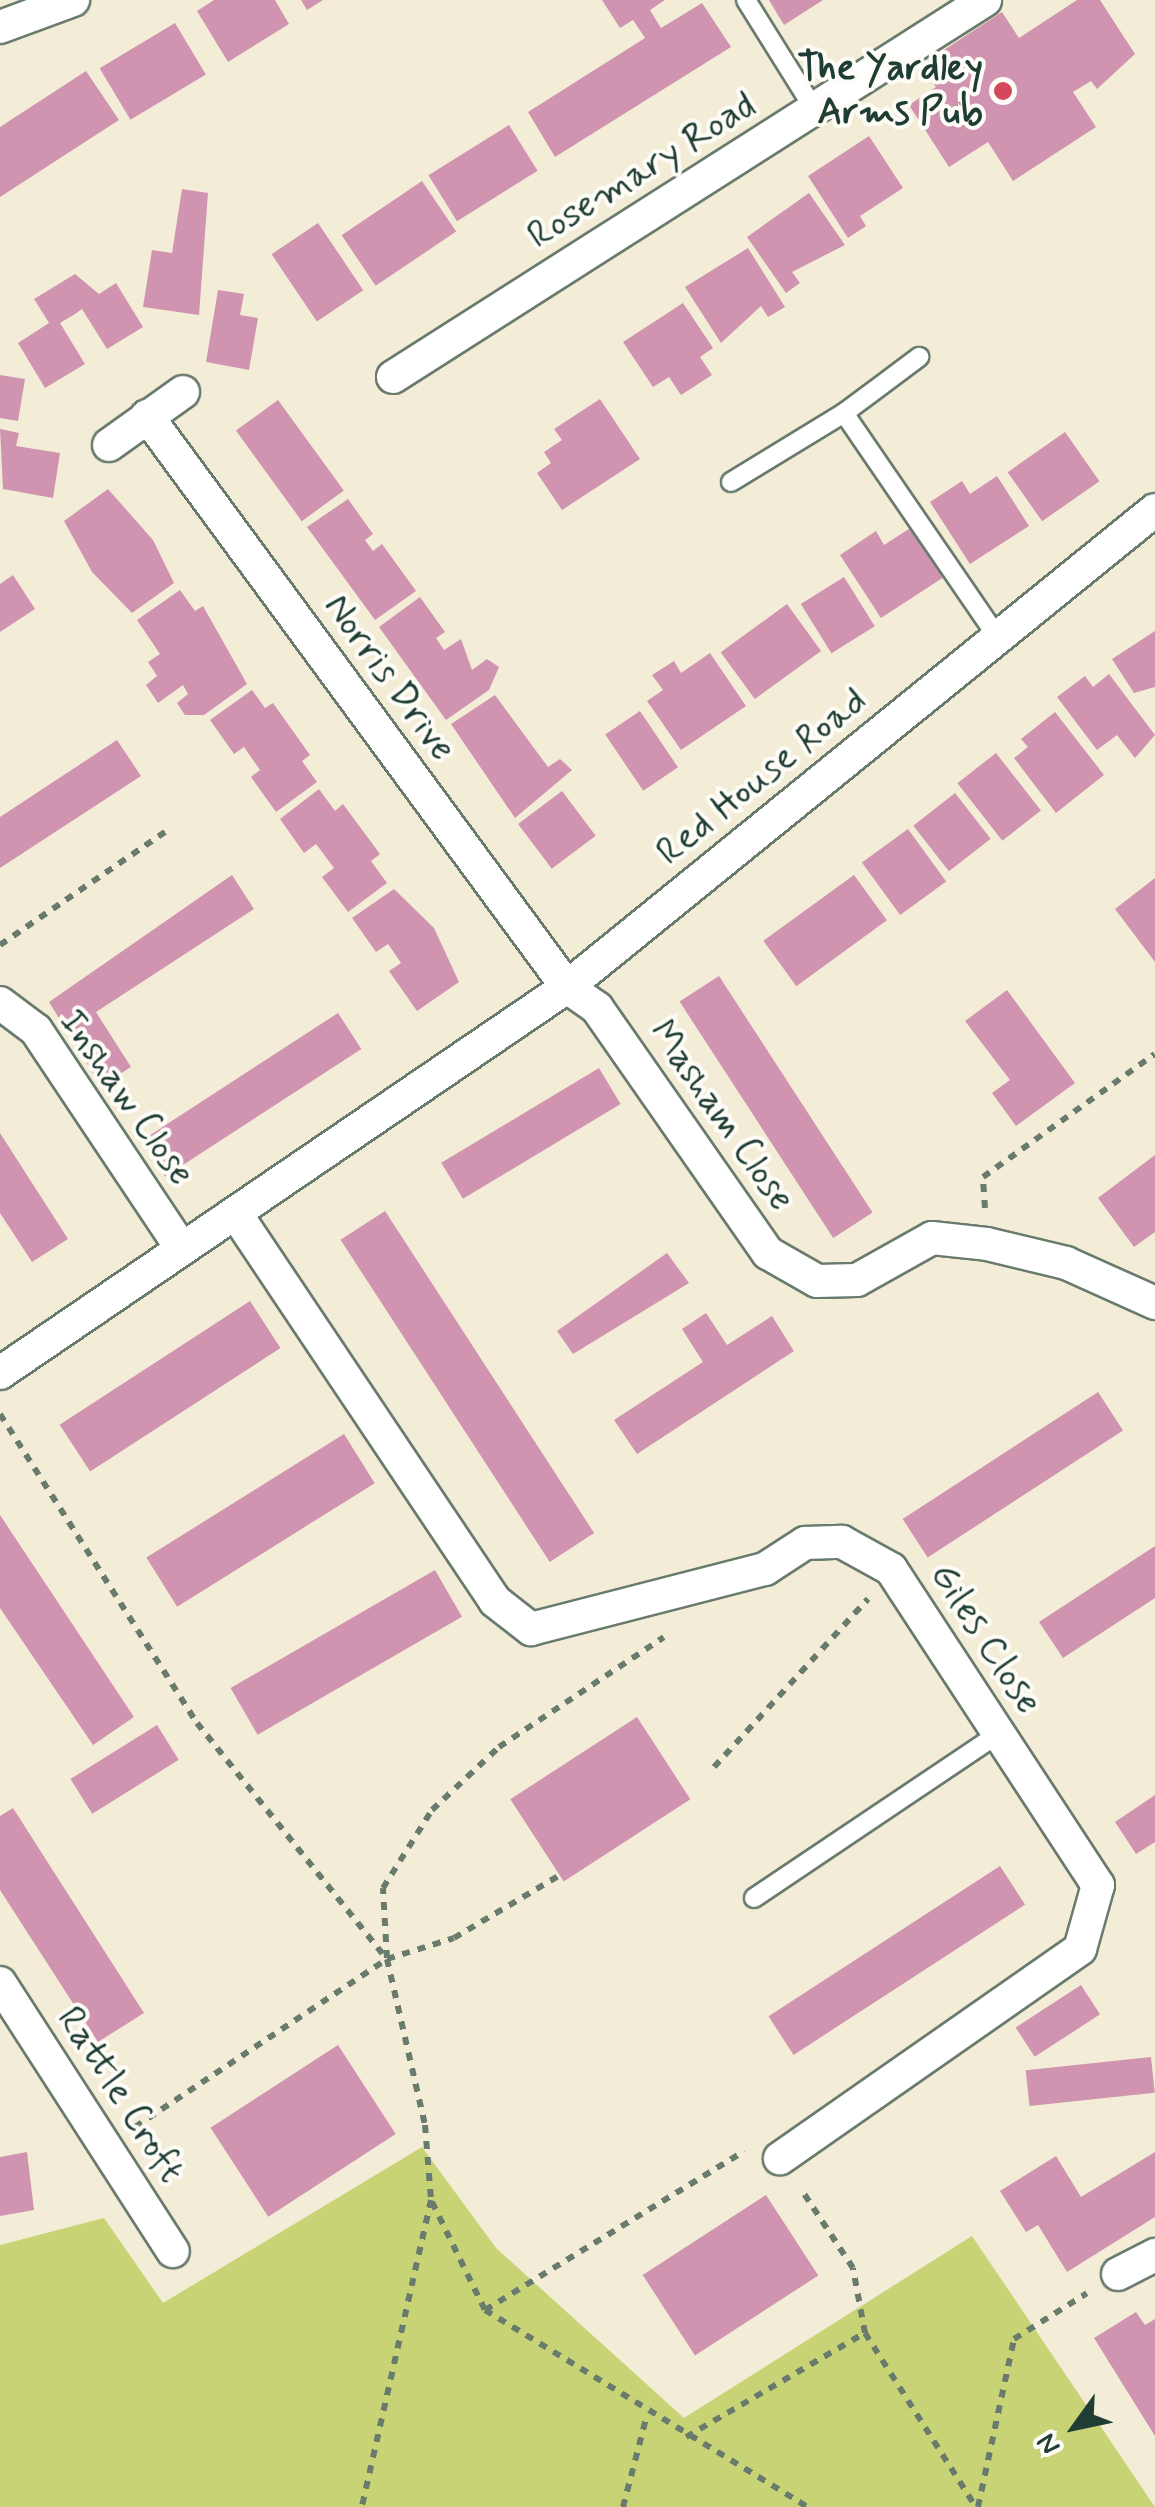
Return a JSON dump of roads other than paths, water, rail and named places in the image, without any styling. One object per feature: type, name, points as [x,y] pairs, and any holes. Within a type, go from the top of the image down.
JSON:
[{"type":"street","points":[[0,27],[73,0]]},
{"type":"street","name":"Rosemary Road","points":[[393,377],[985,0]]},
{"type":"street","points":[[109,445],[184,392]]},
{"type":"street","name":"Norris Drive","points":[[147,416],[567,987]]},
{"type":"street","name":"Red House Road","points":[[0,1374],[180,1246],[238,1217],[410,1091],[567,987],[1155,510]]},
{"type":"street","name":"Masham Close","points":[[567,987],[597,1008],[768,1253],[817,1281],[857,1280],[932,1238],[987,1244],[1066,1263],[1155,1303]]},
{"type":"street","name":"Inshaw Close","points":[[0,1003],[36,1030],[180,1246]]},
{"type":"street","name":"Giles Close","points":[[238,1217],[495,1601],[530,1629],[765,1569],[805,1544],[842,1542],[883,1564],[1098,1885],[1080,1950],[780,2158]]},
{"type":"street","name":"Rattle Croft","points":[[0,1983],[172,2251]]},
{"type":"street","points":[[1118,2274],[1155,2255]]},
{"type":"lane","points":[[746,0],[814,109]]},
{"type":"lane","points":[[731,482],[844,414],[919,357]]},
{"type":"lane","points":[[844,414],[998,638]]},
{"type":"lane","points":[[754,1898],[1000,1734]]},
{"type":"place","name":"The Yardley Arms Pub","points":[[1003,91]]}]
